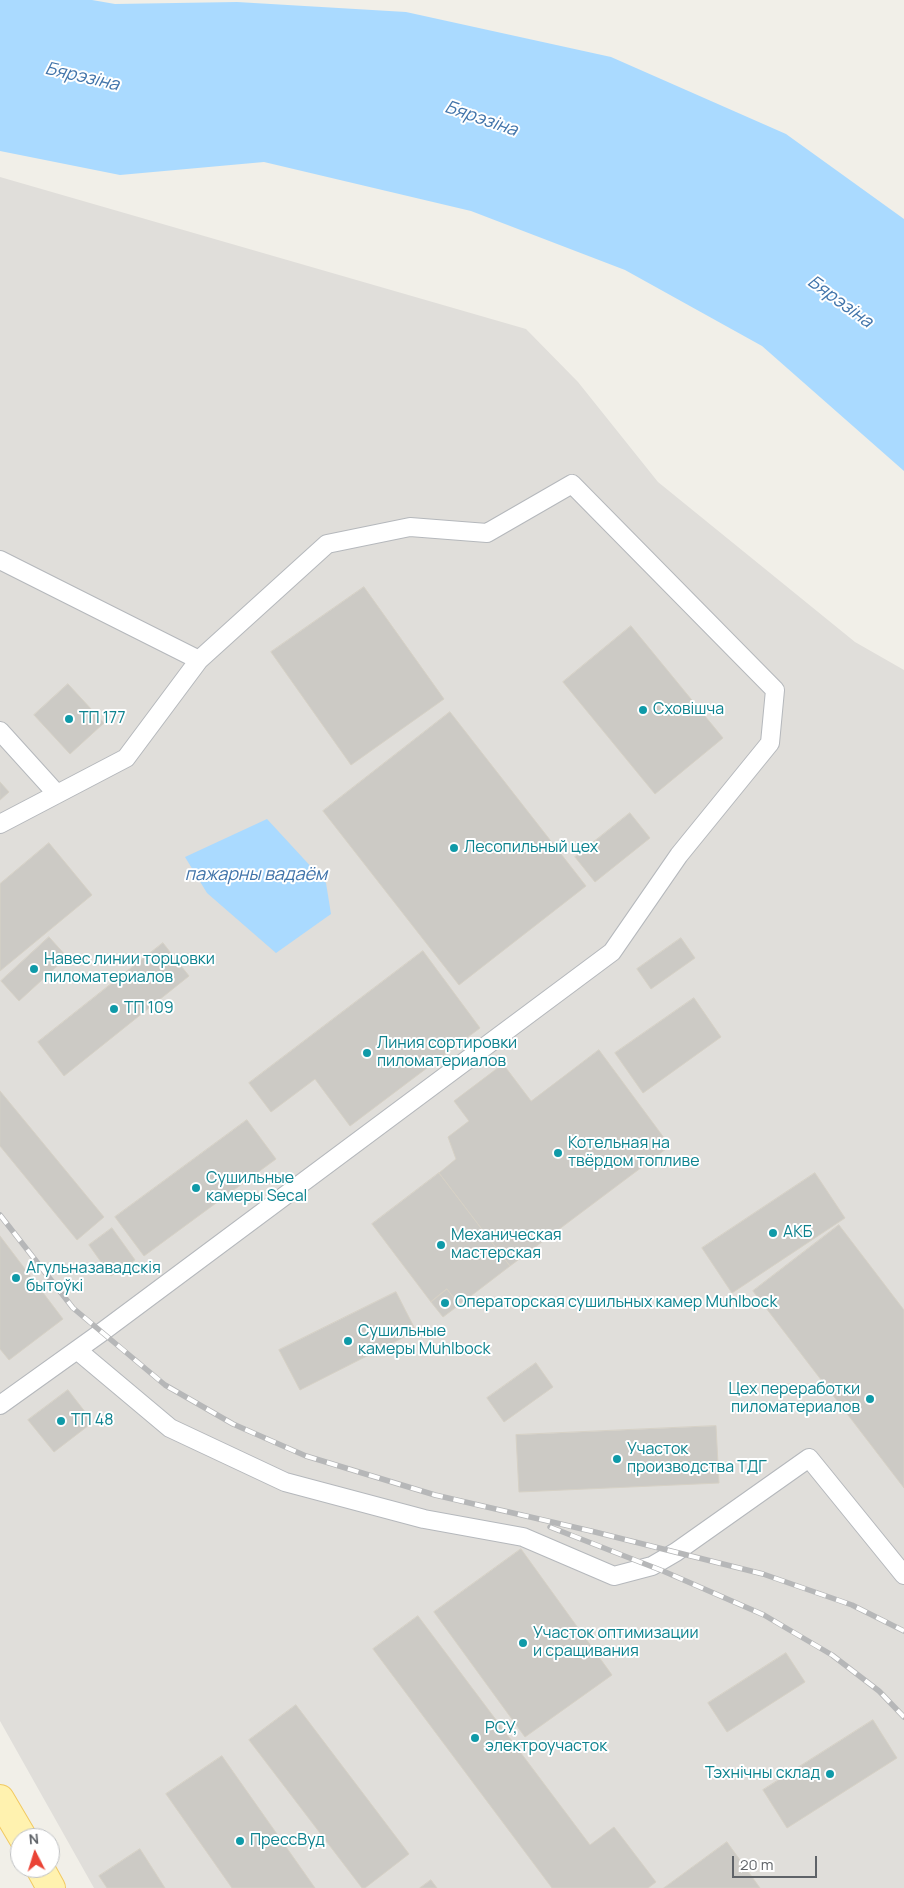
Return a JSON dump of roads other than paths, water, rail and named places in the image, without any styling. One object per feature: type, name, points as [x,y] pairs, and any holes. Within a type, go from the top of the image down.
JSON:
[{"type":"main road","points":[[0,1799],[17,1828]]},
{"type":"lane","points":[[0,824],[126,758],[199,660],[326,544],[410,527],[487,533],[572,484],[775,690],[770,742],[678,855],[612,952],[77,1350],[0,1405]]},
{"type":"lane","points":[[0,560],[199,660]]},
{"type":"lane","points":[[0,731],[57,794]]},
{"type":"lane","points":[[77,1350],[170,1428],[285,1482],[424,1519],[523,1537],[614,1576],[652,1566],[676,1552],[809,1458],[904,1575]]},
{"type":"water","name":"Бярэзіна","points":[[0,0],[92,0],[115,4],[237,2],[406,12],[611,57],[786,134],[904,219],[904,471],[762,346],[625,270],[471,211],[264,162],[120,175],[0,151]]},
{"type":"water","name":"пажарны вадаём","points":[[267,819],[326,883],[331,914],[276,953],[207,893],[185,857]]},
{"type":"railway","points":[[0,1215],[73,1308],[165,1385],[233,1424],[306,1456],[435,1495],[591,1531],[763,1574],[852,1605],[904,1631]]},
{"type":"railway","points":[[550,1527],[663,1571],[764,1615],[832,1655],[879,1691],[904,1717]]},
{"type":"place","name":"Сховішча","points":[[643,710]]},
{"type":"place","name":"ТП 177","points":[[69,719]]},
{"type":"place","name":"Лесопильный цех","points":[[454,848]]},
{"type":"place","name":"Навес линии торцовки пиломатериалов","points":[[34,969]]},
{"type":"place","name":"ТП 109","points":[[114,1009]]},
{"type":"place","name":"Линия сортировки пиломатериалов","points":[[367,1053]]},
{"type":"place","name":"Котельная на твёрдом топливе","points":[[558,1153]]},
{"type":"place","name":"Сушильные камеры Secal","points":[[196,1188]]},
{"type":"place","name":"АКБ","points":[[773,1233]]},
{"type":"place","name":"Механическая мастерская","points":[[441,1245]]},
{"type":"place","name":"Агульназавадскія бытоўкі","points":[[16,1278]]},
{"type":"place","name":"Операторская сушильных камер Muhlbock","points":[[445,1303]]},
{"type":"place","name":"Cушильные камеры Muhlbock","points":[[348,1341]]},
{"type":"place","name":"Цех переработки пиломатериалов","points":[[870,1399]]},
{"type":"place","name":"ТП 48","points":[[61,1421]]},
{"type":"place","name":"Участок производства ТДГ","points":[[617,1459]]},
{"type":"place","name":"Участок оптимизации и сращивания","points":[[523,1643]]},
{"type":"place","name":"РСУ, электроучасток","points":[[475,1738]]},
{"type":"place","name":"Тэхнічны склад","points":[[830,1774]]},
{"type":"place","name":"ПрессВуд","points":[[240,1841]]}]
